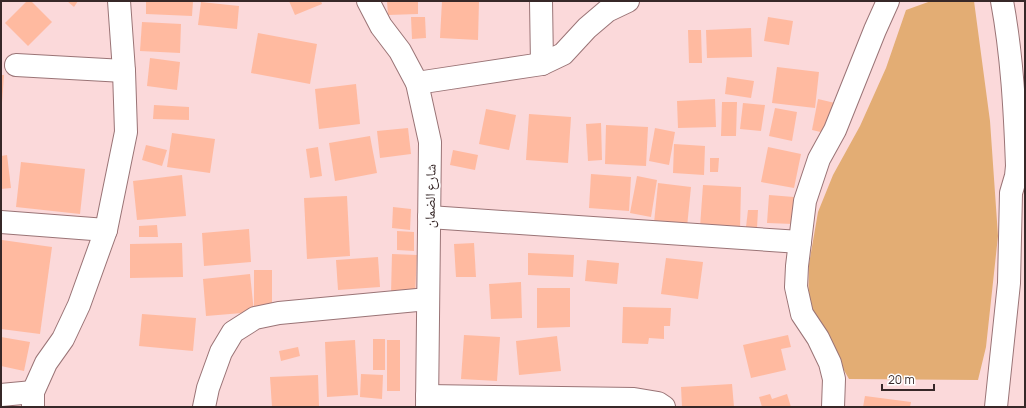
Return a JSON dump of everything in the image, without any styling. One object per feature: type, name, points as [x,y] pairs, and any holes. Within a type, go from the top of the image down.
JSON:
[{"type":"street","points":[[1,395],[33,399],[46,363],[63,339],[79,305],[106,230],[126,132],[124,71],[119,1]]},
{"type":"street","name":"شارع الضمان","points":[[368,1],[381,26],[400,50],[417,83],[430,142],[427,402]]},
{"type":"street","points":[[541,1],[542,64]]},
{"type":"street","points":[[417,83],[542,64],[563,54],[607,11],[628,1]]},
{"type":"street","points":[[833,407],[834,379],[830,363],[818,338],[802,314],[796,287],[805,201],[820,159],[835,130],[888,1]]},
{"type":"street","points":[[1002,1],[1006,19],[1025,218]]},
{"type":"street","points":[[16,65],[124,71]]},
{"type":"street","points":[[996,407],[1009,283],[1011,193],[1019,163]]},
{"type":"street","points":[[430,217],[800,242]]},
{"type":"street","points":[[1,222],[106,230]]},
{"type":"street","points":[[204,407],[208,388],[221,352],[233,332],[255,318],[279,313],[428,299]]},
{"type":"street","points":[[427,402],[634,399],[658,403],[664,407]]},
{"type":"shaded area","points":[[931,1],[974,1],[990,121],[998,236],[986,347],[978,380],[849,379],[808,307],[809,264],[818,212],[833,175],[860,126],[886,68],[906,10]]},
{"type":"building","points":[[27,1],[31,1],[52,22],[28,46],[5,23]]},
{"type":"building","points":[[67,1],[78,1],[74,7]]},
{"type":"building","points":[[146,1],[193,1],[192,16],[146,14]]},
{"type":"building","points":[[289,1],[321,1],[322,4],[295,15]]},
{"type":"building","points":[[387,1],[418,1],[418,14],[388,15]]},
{"type":"building","points":[[442,1],[479,1],[478,40],[440,38]]},
{"type":"building","points":[[201,2],[239,6],[237,29],[198,25]]},
{"type":"building","points":[[411,17],[425,17],[426,38],[412,39]]},
{"type":"building","points":[[768,17],[793,21],[789,45],[764,41]]},
{"type":"building","points":[[142,22],[181,24],[180,53],[140,51]]},
{"type":"building","points":[[751,28],[752,57],[707,58],[706,30]]},
{"type":"building","points":[[688,30],[701,30],[702,63],[689,63]]},
{"type":"building","points":[[258,33],[317,44],[310,84],[251,73]]},
{"type":"building","points":[[150,58],[180,62],[177,90],[147,86]]},
{"type":"building","points":[[777,67],[819,72],[815,108],[772,103]]},
{"type":"building","points":[[1,75],[4,75],[2,103],[1,103]]},
{"type":"building","points":[[727,77],[754,81],[751,98],[725,94]]},
{"type":"building","points":[[356,84],[360,124],[319,129],[315,89]]},
{"type":"building","points":[[715,99],[716,127],[678,128],[677,101]]},
{"type":"building","points":[[818,99],[835,103],[829,134],[812,130]]},
{"type":"building","points":[[722,102],[737,102],[736,136],[721,136]]},
{"type":"building","points":[[743,103],[765,105],[761,131],[740,129]]},
{"type":"building","points":[[154,105],[189,107],[189,120],[153,119]]},
{"type":"building","points":[[775,108],[797,112],[792,141],[769,136]]},
{"type":"building","points":[[486,109],[516,115],[509,150],[479,144]]},
{"type":"building","points":[[529,114],[571,117],[568,163],[526,160]]},
{"type":"building","points":[[601,123],[602,160],[588,161],[586,124]]},
{"type":"building","points":[[606,125],[648,127],[646,166],[605,164]]},
{"type":"building","points":[[408,128],[411,154],[380,158],[377,131]]},
{"type":"building","points":[[655,128],[675,132],[669,165],[649,161]]},
{"type":"building","points":[[172,133],[215,139],[210,173],[167,167]]},
{"type":"building","points":[[370,136],[377,173],[335,181],[329,143]]},
{"type":"building","points":[[674,144],[705,146],[704,175],[673,173]]},
{"type":"building","points":[[146,145],[167,150],[162,166],[142,160]]},
{"type":"building","points":[[318,147],[322,176],[310,178],[306,149]]},
{"type":"building","points":[[768,147],[801,154],[794,188],[761,182]]},
{"type":"building","points":[[453,150],[478,155],[475,170],[450,165]]},
{"type":"building","points":[[7,155],[11,188],[1,189],[1,156]]},
{"type":"building","points":[[710,158],[719,158],[718,172],[710,172]]},
{"type":"building","points":[[21,162],[85,169],[80,214],[16,207]]},
{"type":"building","points":[[591,174],[631,177],[629,211],[589,208]]},
{"type":"building","points":[[182,175],[186,216],[137,220],[133,181]]},
{"type":"building","points":[[637,176],[657,180],[651,217],[630,213]]},
{"type":"building","points":[[658,183],[691,187],[687,227],[654,223]]},
{"type":"building","points":[[703,185],[741,187],[740,229],[700,227]]},
{"type":"building","points":[[769,195],[794,197],[793,224],[767,223]]},
{"type":"building","points":[[347,196],[350,256],[307,259],[304,198]]},
{"type":"building","points":[[393,207],[411,209],[410,230],[392,228]]},
{"type":"building","points":[[748,210],[758,210],[757,228],[746,227]]},
{"type":"building","points":[[157,225],[158,237],[139,237],[139,226]]},
{"type":"building","points":[[249,229],[251,262],[204,266],[202,233]]},
{"type":"building","points":[[397,231],[414,232],[414,251],[397,250]]},
{"type":"building","points":[[2,240],[52,247],[40,334],[1,329]]},
{"type":"building","points":[[182,243],[183,277],[130,278],[130,244]]},
{"type":"building","points":[[474,243],[476,277],[456,277],[454,244]]},
{"type":"building","points":[[528,253],[574,255],[573,277],[528,275]]},
{"type":"building","points":[[392,254],[417,255],[415,295],[391,294]]},
{"type":"building","points":[[378,257],[380,287],[338,290],[336,260]]},
{"type":"building","points":[[666,258],[703,262],[698,299],[661,294]]},
{"type":"building","points":[[587,260],[619,263],[617,284],[585,281]]},
{"type":"building","points":[[254,270],[272,270],[272,311],[254,311]]},
{"type":"building","points":[[250,274],[254,312],[206,316],[203,279]]},
{"type":"building","points":[[521,282],[522,318],[491,319],[489,284]]},
{"type":"building","points":[[537,288],[570,288],[570,327],[537,328]]},
{"type":"building","points":[[623,307],[671,308],[670,326],[664,326],[664,339],[649,338],[648,344],[622,343]]},
{"type":"building","points":[[142,314],[196,318],[193,351],[139,346]]},
{"type":"building","points":[[464,335],[500,337],[497,381],[461,379]]},
{"type":"building","points":[[788,335],[791,347],[781,349],[786,370],[751,378],[743,345]]},
{"type":"building","points":[[557,336],[561,371],[519,375],[516,341]]},
{"type":"building","points":[[1,337],[30,342],[24,371],[1,366]]},
{"type":"building","points":[[373,339],[385,339],[385,370],[373,370]]},
{"type":"building","points":[[355,340],[358,395],[327,397],[325,342]]},
{"type":"building","points":[[387,340],[400,340],[400,391],[387,391]]},
{"type":"building","points":[[298,347],[300,356],[281,361],[279,351]]},
{"type":"building","points":[[361,374],[383,375],[382,399],[360,397]]},
{"type":"building","points":[[318,375],[319,407],[272,407],[270,377]]},
{"type":"building","points":[[732,384],[734,407],[682,407],[681,387]]},
{"type":"building","points":[[770,394],[772,399],[787,394],[791,407],[762,407],[759,397]]},
{"type":"building","points":[[865,396],[911,402],[910,407],[863,407]]}]
